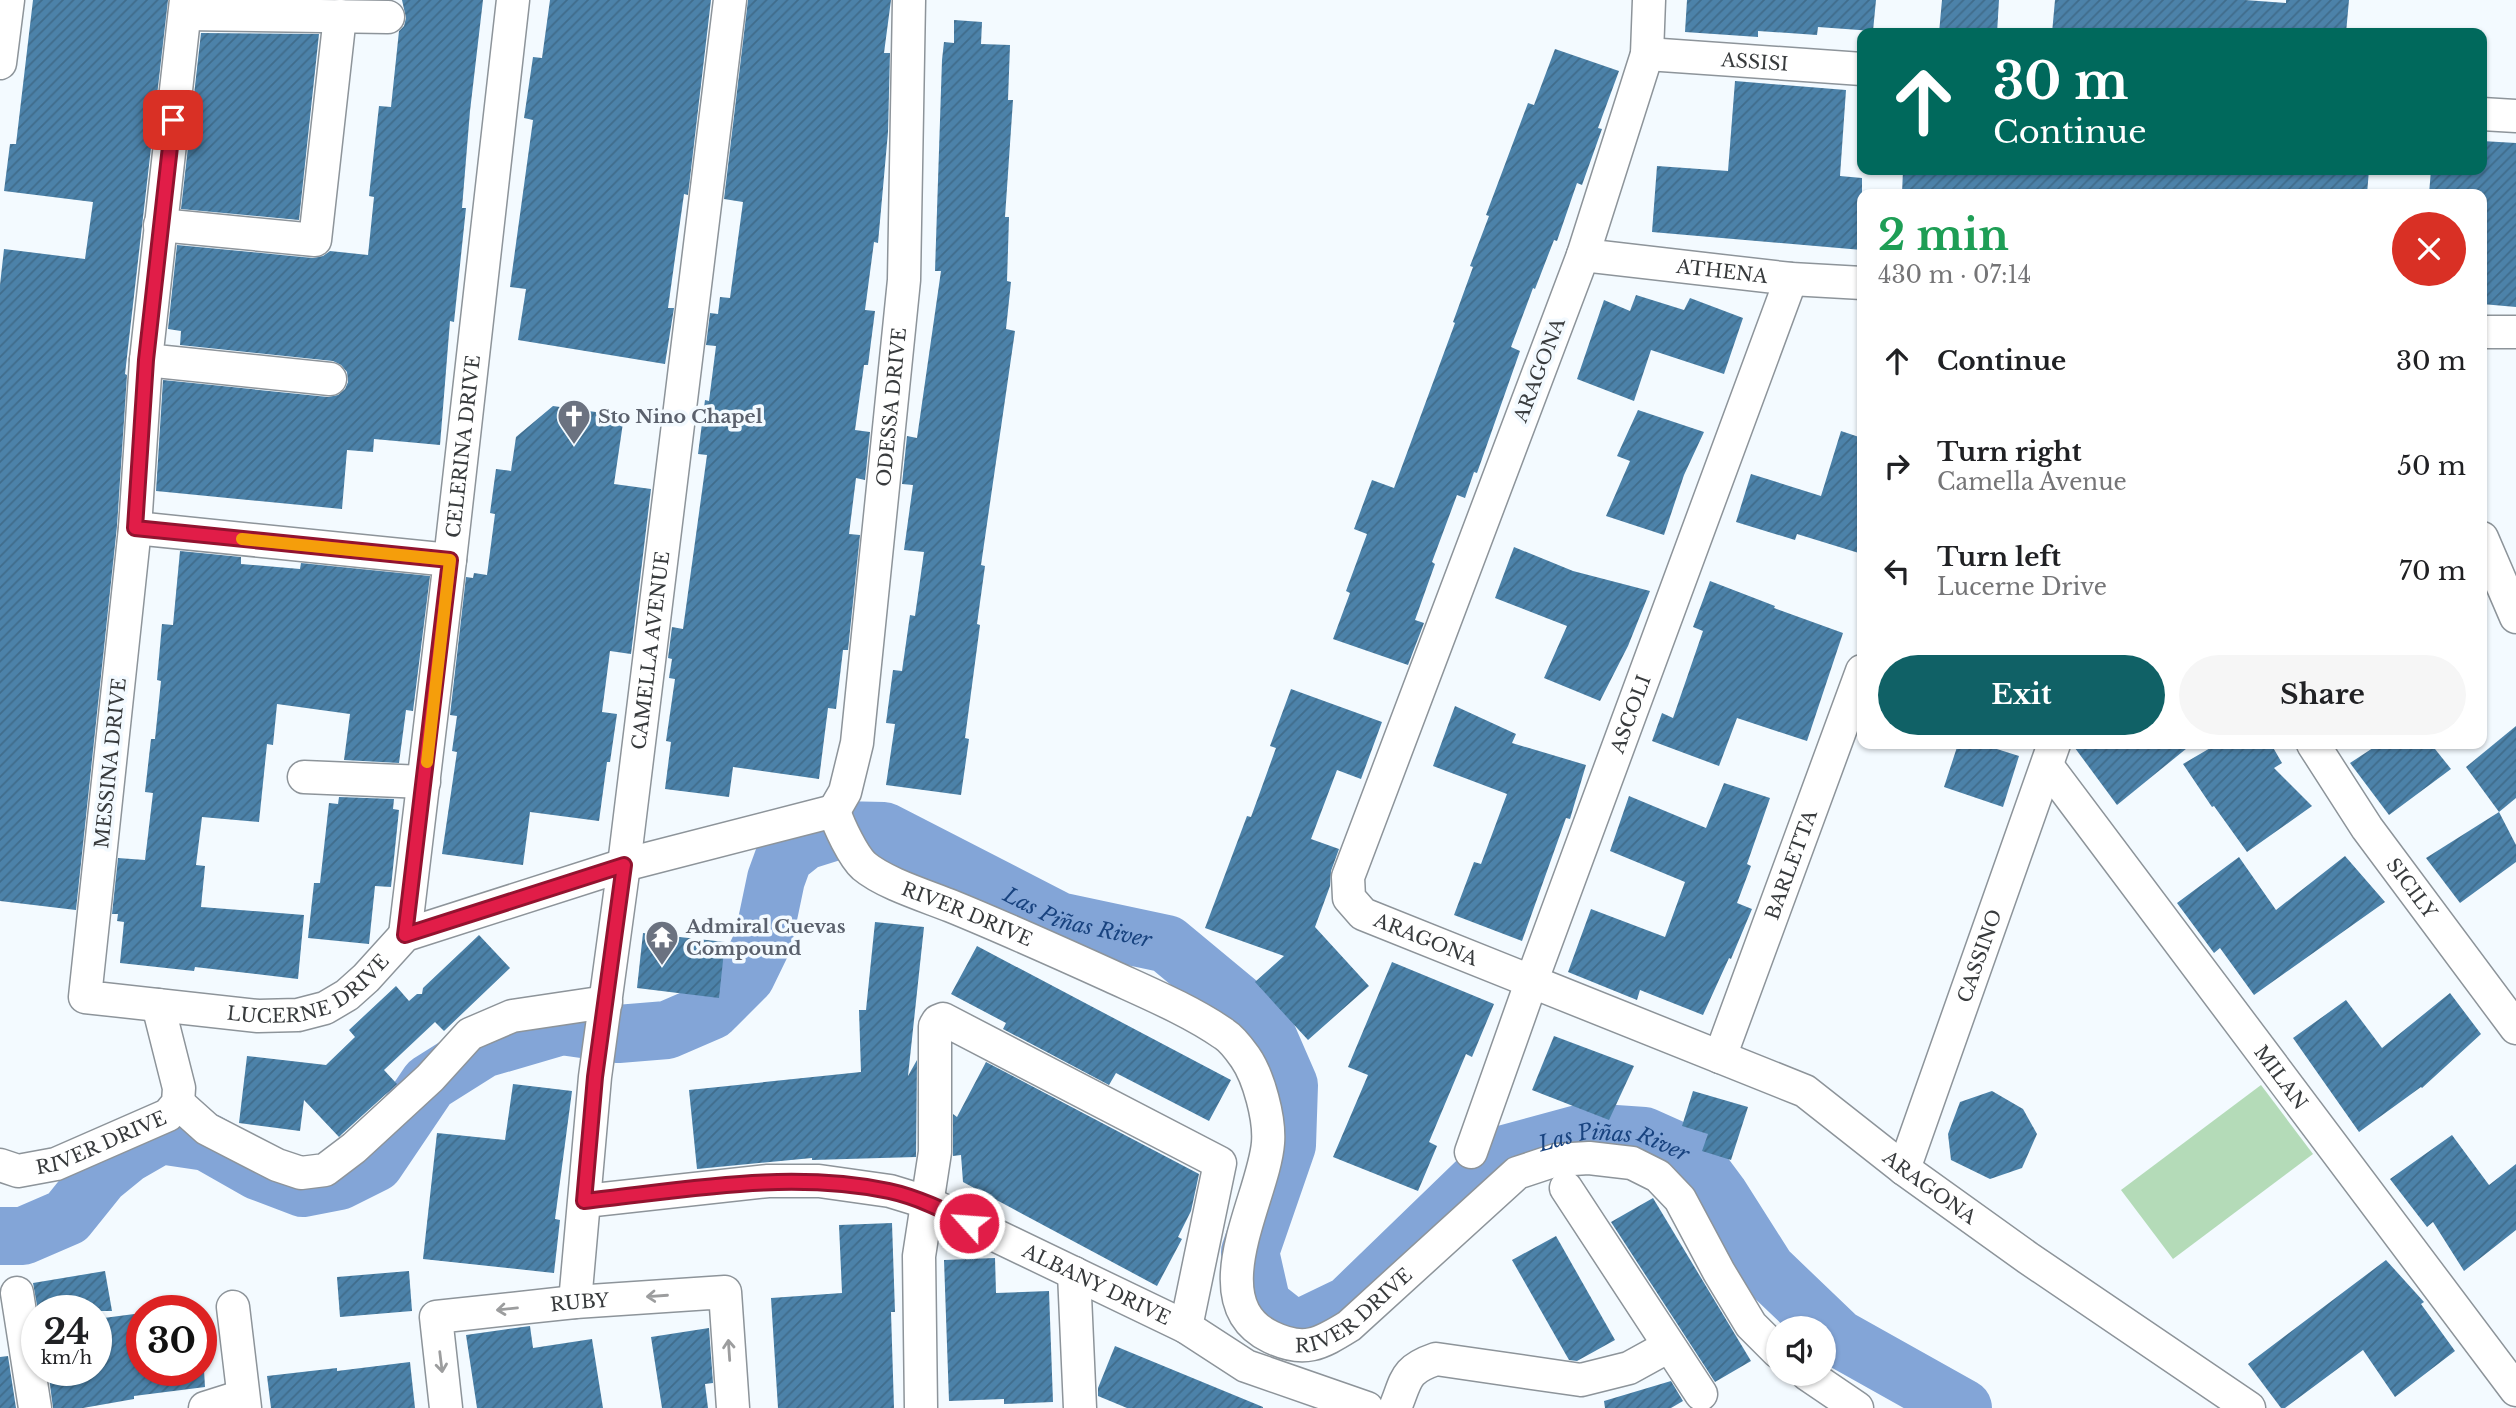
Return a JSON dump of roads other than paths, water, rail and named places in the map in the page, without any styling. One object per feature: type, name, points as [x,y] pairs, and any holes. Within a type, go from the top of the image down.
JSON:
[{"type":"street","points":[[0,63],[8,0]]},
{"type":"street","name":"CELERINA DRIVE","points":[[405,935],[513,0]]},
{"type":"street","name":"CAMELLA AVENUE","points":[[575,1302],[595,1077],[624,865],[730,0]]},
{"type":"street","name":"ODESSA DRIVE","points":[[836,818],[857,743],[904,281],[909,0]]},
{"type":"street","name":"ARAGONA","points":[[1648,0],[1647,54],[1583,255],[1348,877],[1349,898],[1363,914],[1805,1091],[1904,1169],[2028,1258],[2249,1408]]},
{"type":"street","points":[[186,7],[388,17]]},
{"type":"street","name":"MESSINA DRIVE","points":[[85,997],[135,528],[146,360],[186,7]]},
{"type":"street","points":[[160,225],[315,240],[340,16]]},
{"type":"street","name":"ASSISI","points":[[1647,54],[1857,69]]},
{"type":"street","points":[[2487,114],[2516,116]]},
{"type":"street","name":"ATHENA","points":[[1583,255],[1791,279],[1857,284]]},
{"type":"street","name":"ASCOLI","points":[[1471,1152],[1791,279]]},
{"type":"street","points":[[2487,332],[2516,332]]},
{"type":"street","points":[[146,360],[330,379]]},
{"type":"street","points":[[135,528],[450,560]]},
{"type":"street","points":[[2487,550],[2516,617]]},
{"type":"street","name":"BARLETTA","points":[[1720,1057],[1857,685]]},
{"type":"street","name":"SICILY","points":[[2316,749],[2367,828],[2516,1028]]},
{"type":"street","name":"CASSINO","points":[[1904,1169],[2051,755]]},
{"type":"street","name":"MILAN","points":[[2051,755],[2516,1390]]},
{"type":"street","points":[[304,777],[424,782]]},
{"type":"street","name":"LUCERNE DRIVE","points":[[85,997],[258,1016],[298,1015],[325,1008],[347,995],[405,935],[624,865],[836,818]]},
{"type":"street","name":"RIVER DRIVE","points":[[836,818],[863,866],[894,883],[1003,927],[1153,995],[1226,1035],[1247,1059],[1261,1092],[1268,1122],[1268,1144],[1241,1244],[1235,1283],[1247,1316],[1264,1334],[1290,1346],[1322,1343],[1349,1326],[1517,1173],[1556,1160],[1589,1158],[1632,1163],[1658,1176],[1680,1199],[1751,1325],[1766,1340]]},
{"type":"street","name":"RIVER DRIVE","points":[[0,1165],[18,1171],[56,1164],[168,1115],[178,1103],[179,1088],[158,1005]]},
{"type":"street","points":[[178,1103],[207,1129],[277,1165],[301,1173],[325,1170],[354,1148],[430,1078],[470,1034],[512,1016],[605,1009]]},
{"type":"street","points":[[921,1408],[919,1256],[935,1152],[935,1026],[943,1019],[1220,1163],[1186,1327]]},
{"type":"street","name":"ALBANY DRIVE","points":[[584,1201],[768,1181],[819,1181],[890,1191],[926,1202],[1186,1327],[1246,1366],[1367,1408]]},
{"type":"street","points":[[1566,1188],[1702,1394]]},
{"type":"street","points":[[1074,1273],[1080,1408]]},
{"type":"street","name":"RUBY","points":[[446,1408],[436,1317],[575,1302],[725,1292],[733,1408]]},
{"type":"street","points":[[18,1293],[35,1408]]},
{"type":"street","points":[[205,1408],[244,1402],[233,1307]]},
{"type":"street","points":[[1395,1408],[1410,1371],[1436,1359],[1581,1380],[1629,1368],[1669,1346]]},
{"type":"street","points":[[1825,1386],[1857,1408]]},
{"type":"waterway","name":"Las Piñas River","points":[[0,1236],[23,1236],[67,1217],[100,1176],[127,1154],[160,1135],[207,1142],[258,1171],[303,1188],[339,1181],[375,1163],[429,1083],[483,1049],[562,1026],[618,1034],[667,1030],[711,1011],[746,976],[763,941],[776,879],[784,857],[804,841],[839,830],[884,831],[1059,921],[1167,944],[1262,1023],[1289,1085],[1287,1145],[1250,1252],[1262,1305],[1295,1331],[1349,1305],[1505,1154],[1586,1132],[1644,1136],[1691,1157],[1720,1196],[1767,1270],[1838,1338],[1963,1408]]},
{"type":"place","name":"Sto Nino Chapel","points":[[574,446]]},
{"type":"place","name":"Admiral Cuevas Compound","points":[[662,967]]}]
